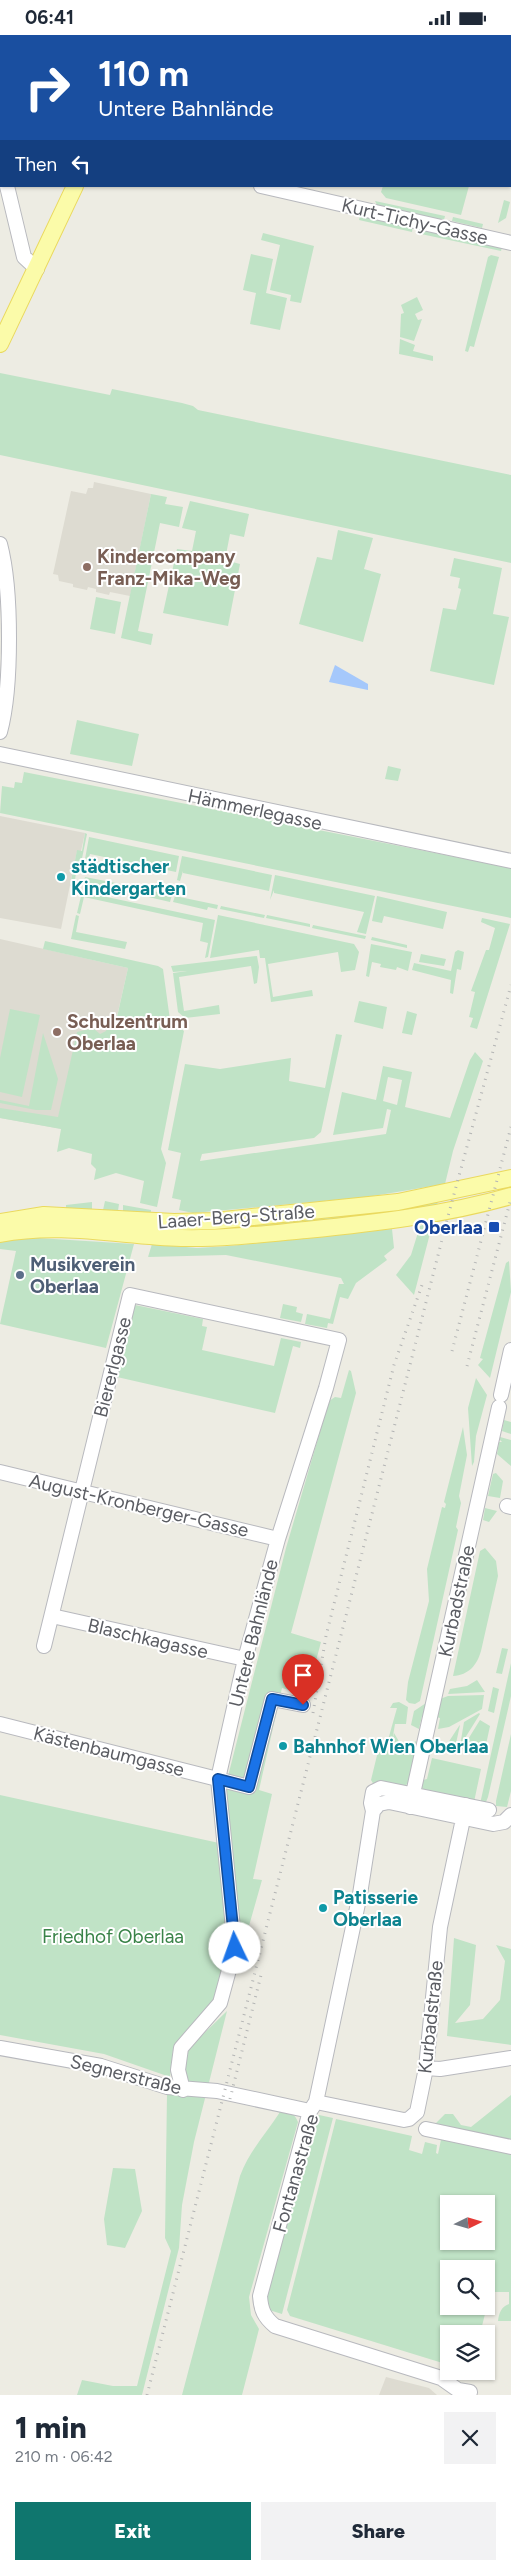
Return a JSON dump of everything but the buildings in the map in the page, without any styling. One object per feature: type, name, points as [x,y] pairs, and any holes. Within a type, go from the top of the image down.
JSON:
[{"type":"main road","points":[[0,344],[75,187]]},
{"type":"main road","name":"Laaer-Berg-Straße","points":[[0,1222],[44,1215],[186,1223],[367,1206],[441,1194],[511,1178]]},
{"type":"main road","name":"Laaer-Berg-Straße","points":[[0,1234],[65,1229],[224,1238],[361,1225],[436,1213],[511,1196]]},
{"type":"street","points":[[7,187],[24,257],[37,269]]},
{"type":"street","name":"Kurt-Tichy-Gasse","points":[[265,187],[511,243]]},
{"type":"street","points":[[0,544],[6,577],[8,644],[7,680],[0,732]]},
{"type":"street","name":"Hämmerlegasse","points":[[0,754],[511,861]]},
{"type":"street","name":"Biererlgasse","points":[[44,1645],[130,1295],[339,1340]]},
{"type":"street","name":"Untere Bahnlände","points":[[303,1705],[272,1699],[249,1787],[218,1779],[245,1659],[278,1539],[326,1388],[339,1340]]},
{"type":"street","name":"Kurbadstraße","points":[[411,1801],[511,1350]]},
{"type":"street","name":"August-Kronberger-Gasse","points":[[0,1472],[278,1539]]},
{"type":"street","name":"Blaschkagasse","points":[[52,1616],[245,1659]]},
{"type":"street","name":"Kästenbaumgasse","points":[[0,1724],[218,1779]]},
{"type":"street","points":[[183,2090],[178,2070],[181,2048],[220,2003],[235,1948],[218,1779]]},
{"type":"street","name":"Fontanastraße","points":[[411,1801],[381,1787],[373,1792],[371,1803],[373,1811],[360,1894],[313,2107],[263,2283],[261,2308],[266,2318],[280,2328],[441,2378],[458,2390],[470,2392]]},
{"type":"street","points":[[411,1801],[464,1812],[494,1824],[504,1822],[511,1815]]},
{"type":"street","points":[[464,1812],[488,1810]]},
{"type":"street","name":"Kurbadstraße","points":[[313,2107],[404,2121],[417,2112],[426,2068],[440,1927],[464,1812]]},
{"type":"street","name":"Segnerstraße","points":[[0,2048],[101,2066],[167,2087],[183,2090],[217,2091],[313,2107]]},
{"type":"street","points":[[426,2068],[440,2069],[511,2058]]},
{"type":"street","points":[[426,2129],[511,2147]]},
{"type":"shaded area","points":[[94,482],[151,494],[130,596],[110,592],[109,595],[96,592],[96,589],[88,587],[87,590],[73,587],[73,584],[59,581],[58,575],[53,574],[71,491],[86,494],[88,488],[93,488]]},
{"type":"shaded area","points":[[0,816],[85,833],[81,851],[77,851],[61,929],[0,918]]},
{"type":"shaded area","name":"Schulzentrum Oberlaa","points":[[0,939],[128,968],[110,1047],[62,1129],[0,1118]]},
{"type":"shaded area","points":[[386,2377],[429,2388],[437,2395],[379,2395]]},
{"type":"green space","points":[[383,187],[469,187],[461,215],[386,198],[381,192]]},
{"type":"green space","points":[[504,200],[510,202],[506,218],[498,223]]},
{"type":"green space","points":[[375,201],[445,216],[444,220],[378,207]]},
{"type":"green space","points":[[360,214],[381,219],[381,221],[413,226],[412,232],[359,220]]},
{"type":"green space","points":[[453,217],[483,224],[482,228],[452,221]]},
{"type":"green space","points":[[423,228],[503,244],[501,251],[421,234]]},
{"type":"green space","points":[[263,233],[314,246],[301,303],[290,301],[291,295],[270,290],[280,245],[261,240]]},
{"type":"green space","points":[[251,254],[273,259],[266,293],[287,298],[280,330],[250,324],[256,293],[243,290]]},
{"type":"green space","points":[[491,255],[499,257],[474,347],[470,346],[468,352],[465,351],[488,257]]},
{"type":"green space","points":[[417,297],[423,310],[415,314],[418,320],[422,319],[414,341],[400,337],[401,314],[404,313],[401,305]]},
{"type":"green space","points":[[400,339],[415,345],[413,351],[433,356],[433,361],[399,354]]},
{"type":"green space","points":[[0,373],[110,395],[112,389],[182,403],[193,406],[198,410],[511,475],[511,563],[0,455]]},
{"type":"green space","points":[[151,494],[167,497],[165,504],[183,507],[179,527],[160,523],[138,631],[153,634],[151,645],[121,638]]},
{"type":"green space","points":[[190,501],[249,514],[244,537],[230,534],[225,560],[240,564],[228,626],[163,613],[177,549],[192,551],[196,531],[182,528]]},
{"type":"green space","points":[[338,530],[373,538],[364,569],[381,574],[363,642],[299,624],[317,557],[332,560]]},
{"type":"green space","points":[[454,558],[502,568],[493,614],[509,617],[494,685],[430,671],[443,608],[456,610],[461,589],[458,588],[460,578],[450,576]]},
{"type":"green space","points":[[96,597],[121,602],[115,634],[90,629]]},
{"type":"green space","points":[[77,720],[139,734],[132,766],[70,754]]},
{"type":"green space","points":[[388,766],[401,769],[398,781],[385,779]]},
{"type":"green space","points":[[24,772],[511,868],[511,918],[0,813],[2,786],[14,788],[15,782],[22,783]]},
{"type":"green space","points":[[85,833],[87,834],[79,873],[76,873],[74,887],[70,886],[77,850],[82,851]]},
{"type":"green space","points":[[89,837],[179,856],[176,872],[90,854],[88,860],[85,859]]},
{"type":"green space","points":[[182,856],[272,875],[269,891],[183,873],[183,871],[180,881],[177,880]]},
{"type":"green space","points":[[275,875],[375,896],[366,934],[357,932],[364,912],[274,893],[274,890],[270,900]]},
{"type":"green space","points":[[85,877],[126,885],[124,892],[84,882]]},
{"type":"green space","points":[[128,886],[172,895],[170,902],[127,892]]},
{"type":"green space","points":[[88,893],[215,920],[208,957],[205,958],[208,943],[200,941],[203,923],[84,897],[80,914],[77,913],[81,896]]},
{"type":"green space","points":[[175,896],[218,905],[217,909],[208,907],[207,910],[173,902]]},
{"type":"green space","points":[[377,896],[447,912],[443,929],[384,916],[382,923],[372,921]]},
{"type":"green space","points":[[221,906],[265,915],[264,918],[220,909]]},
{"type":"green space","points":[[76,915],[79,916],[76,932],[127,942],[125,949],[71,939]]},
{"type":"green space","points":[[218,915],[354,944],[359,952],[355,970],[341,972],[338,952],[268,964],[273,997],[312,990],[313,996],[271,1002],[265,958],[260,958],[259,950],[210,958]]},
{"type":"green space","points":[[267,915],[310,924],[310,927],[266,918]]},
{"type":"green space","points":[[482,918],[510,924],[477,1029],[470,1027],[473,1018],[469,1017],[475,992],[471,991],[486,950],[489,950],[495,928],[481,922]]},
{"type":"green space","points":[[313,925],[366,936],[365,939],[312,928]]},
{"type":"green space","points":[[372,937],[407,945],[407,948],[371,940]]},
{"type":"green space","points":[[45,941],[158,966],[163,969],[170,1020],[184,1031],[161,1149],[166,1163],[157,1207],[140,1203],[144,1181],[116,1173],[94,1180],[96,1169],[91,1164],[92,1154],[69,1148],[57,1152],[61,1129],[0,1118],[0,1108],[58,1117],[77,1032],[93,1028],[100,1034],[106,1031],[110,1016],[117,1017],[128,968],[43,949]]},
{"type":"green space","points":[[371,944],[412,952],[408,971],[397,967],[396,970],[380,967],[381,964],[372,962],[369,977],[366,976]]},
{"type":"green space","points":[[458,950],[464,952],[461,970],[457,969],[453,994],[450,993],[451,980],[412,970],[414,963],[451,971],[455,952]]},
{"type":"green space","points":[[421,954],[446,959],[444,966],[419,962]]},
{"type":"green space","points":[[257,956],[259,967],[257,983],[254,984],[251,966],[179,977],[184,1011],[219,1005],[220,1014],[185,1018],[178,1012],[173,973],[187,971],[173,972],[171,966]]},
{"type":"green space","points":[[359,1001],[387,1007],[383,1029],[354,1022]]},
{"type":"green space","points":[[10,1009],[40,1015],[22,1097],[0,1092],[0,1058]]},
{"type":"green space","points":[[407,1011],[417,1014],[412,1035],[402,1033]]},
{"type":"green space","points":[[43,1033],[58,1079],[51,1110],[36,1110],[0,1103],[0,1100],[29,1106]]},
{"type":"green space","points":[[336,1034],[342,1035],[321,1132],[314,1138],[202,1154],[200,1161],[386,1134],[391,1110],[387,1109],[383,1128],[333,1135],[342,1092],[376,1100],[383,1066],[412,1072],[405,1107],[450,1118],[470,1060],[475,1052],[483,1061],[453,1151],[445,1184],[367,1197],[193,1213],[179,1210],[181,1200],[172,1198],[181,1153],[168,1150],[185,1064],[220,1069],[291,1058],[289,1081],[325,1088]],"holes":[[[388,1077],[402,1080],[397,1105],[383,1101]]]},
{"type":"green space","points":[[437,1200],[438,1207],[408,1212],[220,1232],[161,1231]]},
{"type":"green space","points":[[105,1201],[119,1204],[118,1211],[103,1210]]},
{"type":"green space","points":[[92,1202],[92,1210],[66,1208],[66,1205]]},
{"type":"green space","points":[[123,1205],[151,1210],[151,1214],[123,1212]]},
{"type":"green space","points":[[433,1222],[414,1295],[396,1275],[411,1255],[420,1226]]},
{"type":"green space","points":[[392,1229],[394,1248],[384,1256],[387,1260],[356,1283],[348,1299],[340,1297],[333,1324],[328,1323],[327,1328],[305,1324],[307,1314],[330,1319],[339,1284],[344,1284],[341,1278],[226,1255],[148,1257],[152,1244],[197,1248],[229,1246]]},
{"type":"green space","points":[[38,1238],[134,1244],[106,1348],[0,1324],[16,1251],[0,1249],[0,1241]]},
{"type":"green space","points":[[509,1261],[511,1292],[490,1378],[478,1365],[483,1359],[480,1358],[506,1263]]},
{"type":"green space","points":[[283,1304],[297,1307],[296,1312],[303,1314],[301,1322],[280,1318]]},
{"type":"green space","points":[[135,1305],[203,1319],[202,1326],[207,1327],[202,1350],[274,1366],[281,1338],[301,1342],[300,1348],[293,1346],[275,1413],[117,1377]]},
{"type":"green space","points":[[349,1370],[351,1371],[356,1393],[291,1633],[321,1642],[307,1695],[282,1688],[259,1790],[272,1794],[253,1879],[262,1880],[243,1947],[224,1792],[286,1548],[329,1401],[335,1397],[341,1398]]},
{"type":"green space","points":[[476,1378],[487,1395],[476,1436],[472,1466],[468,1408]]},
{"type":"green space","points":[[504,1420],[511,1422],[511,1434],[502,1431]]},
{"type":"green space","points":[[463,1427],[467,1455],[459,1496],[461,1503],[456,1527],[458,1530],[420,1701],[415,1704],[409,1703],[406,1700],[408,1682],[429,1601],[427,1569],[442,1507],[445,1508],[446,1504],[444,1502]]},
{"type":"green space","points":[[500,1437],[511,1440],[511,1466],[497,1454],[499,1442],[502,1442]]},
{"type":"green space","points":[[496,1473],[503,1481],[500,1498],[488,1496],[493,1474]]},
{"type":"green space","points":[[485,1508],[497,1511],[489,1522],[483,1520]]},
{"type":"green space","points":[[485,1548],[496,1561],[498,1576],[481,1651],[472,1668],[464,1674],[453,1676],[480,1551]]},
{"type":"green space","points":[[502,1648],[508,1649],[502,1674],[496,1673]]},
{"type":"green space","points":[[511,1663],[511,1696],[488,1797],[486,1802],[480,1804]]},
{"type":"green space","points":[[477,1680],[485,1692],[448,1694],[450,1689],[467,1686]]},
{"type":"green space","points":[[493,1687],[499,1689],[494,1713],[488,1711]]},
{"type":"green space","points":[[484,1695],[482,1709],[449,1727],[438,1729],[440,1718],[436,1717],[440,1699],[448,1696]]},
{"type":"green space","points":[[429,1701],[425,1716],[422,1716],[419,1729],[411,1725],[414,1711]]},
{"type":"green space","points":[[399,1702],[408,1707],[406,1724],[395,1724],[391,1748],[394,1733],[401,1745],[410,1745],[416,1741],[414,1753],[417,1754],[409,1783],[404,1786],[374,1785],[371,1780],[380,1743],[388,1740],[397,1708],[390,1708],[393,1703]]},
{"type":"green space","points":[[480,1714],[460,1746],[464,1722]]},
{"type":"green space","points":[[480,1720],[490,1726],[484,1754],[462,1749]]},
{"type":"green space","points":[[459,1726],[455,1748],[446,1746]]},
{"type":"green space","points":[[511,1734],[511,1791],[507,1807],[496,1806],[496,1801]]},
{"type":"green space","points":[[432,1758],[481,1769],[474,1802],[427,1792],[422,1788],[423,1780],[427,1779]]},
{"type":"green space","name":"Friedhof Oberlaa","points":[[0,1795],[219,1843],[230,1933],[215,2005],[173,2050],[170,2077],[104,2054],[0,2035]]},
{"type":"green space","points":[[454,1938],[476,1945],[470,2005],[455,2023],[483,2019],[500,2000],[505,1961],[496,1945],[511,1949],[511,2045],[447,2036]]},
{"type":"green space","points":[[227,2011],[194,2142],[182,2205],[179,2248],[142,2395],[77,2395],[82,2380],[113,2386],[137,2386],[171,2251],[165,2238],[167,2093],[180,2095],[188,2049]]},
{"type":"green space","points":[[511,2095],[511,2143],[432,2127],[445,2114],[453,2114],[461,2125],[471,2127]]},
{"type":"green space","points":[[280,2112],[291,2113],[298,2122],[249,2297],[251,2315],[259,2329],[242,2395],[182,2395],[240,2176],[253,2151]]},
{"type":"green space","points":[[319,2115],[333,2118],[282,2314],[269,2310],[266,2302],[267,2291],[315,2119]]},
{"type":"green space","points":[[336,2119],[412,2136],[409,2150],[422,2154],[425,2142],[437,2145],[436,2153],[438,2154],[442,2135],[511,2150],[511,2321],[498,2321],[501,2311],[509,2304],[509,2292],[495,2292],[495,2260],[440,2260],[440,2315],[485,2315],[482,2325],[440,2325],[440,2362],[290,2316],[287,2310]]},
{"type":"green space","points":[[113,2168],[135,2169],[142,2211],[125,2248],[107,2245],[104,2219]]},
{"type":"water","points":[[335,665],[368,684],[368,690],[329,682]]},
{"type":"railway","points":[[147,2395],[447,1220],[511,985]]},
{"type":"railway","points":[[452,1351],[511,1127]]},
{"type":"railway","points":[[467,1366],[511,1198]]},
{"type":"railway","points":[[313,1713],[326,1636],[394,1365],[422,1285]]},
{"type":"railway","points":[[230,2099],[262,1971]]},
{"type":"place","name":"Kindercompany Franz-Mika-Weg","points":[[87,567]]},
{"type":"place","name":"städtischer Kindergarten","points":[[61,877]]},
{"type":"place","name":"Schulzentrum Oberlaa","points":[[57,1032]]},
{"type":"place","name":"Oberlaa","points":[[494,1227]]},
{"type":"place","name":"Musikverein Oberlaa","points":[[20,1275]]},
{"type":"place","name":"Bahnhof Wien Oberlaa","points":[[283,1746]]},
{"type":"place","name":"Patisserie Oberlaa","points":[[323,1908]]},
{"type":"route","points":[[235,1948],[218,1779],[249,1787],[272,1699],[303,1705]]}]
